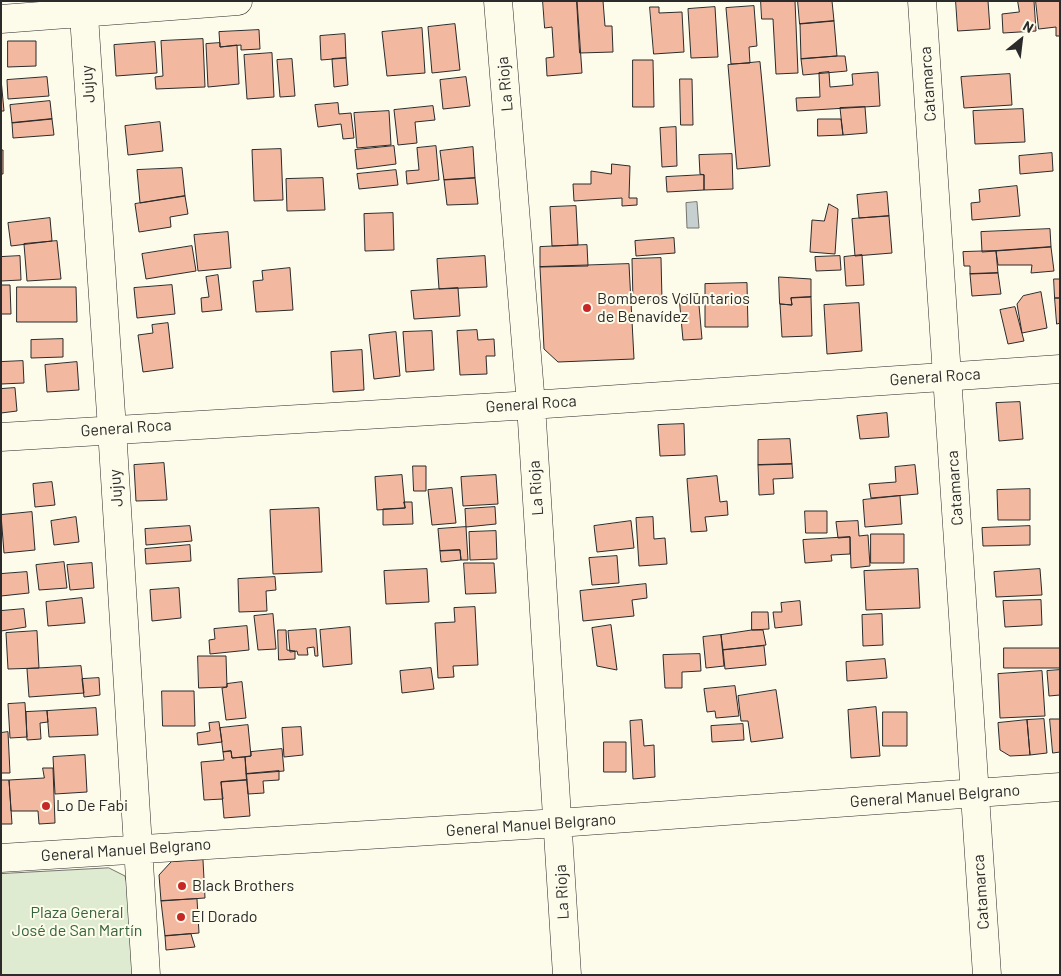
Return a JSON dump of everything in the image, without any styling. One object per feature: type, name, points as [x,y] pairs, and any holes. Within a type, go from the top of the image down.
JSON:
[{"type":"street","points":[[1,19],[83,7],[238,1]]},
{"type":"street","name":"La Rioja","points":[[498,1],[531,405],[567,975]]},
{"type":"street","name":"Catamarca","points":[[922,1],[987,975]]},
{"type":"street","name":"Jujuy","points":[[83,7],[112,429],[146,975]]},
{"type":"street","name":"General Roca","points":[[1,437],[531,405],[1060,368]]},
{"type":"street","name":"General Manuel Belgrano","points":[[1,858],[558,823],[1060,787]]},
{"type":"green space","name":"Plaza General José de San Martín","points":[[109,868],[125,876],[128,887],[135,975],[1,975],[1,874]]},
{"type":"shaded area","points":[[697,202],[699,228],[687,228],[686,203]]},
{"type":"building","points":[[543,1],[577,1],[582,73],[547,76],[546,58],[554,57],[552,27],[545,28]]},
{"type":"building","points":[[577,1],[603,1],[605,26],[612,26],[613,52],[580,53]]},
{"type":"building","points":[[761,1],[795,1],[798,73],[776,74],[773,19],[762,19]]},
{"type":"building","points":[[798,1],[832,1],[834,21],[800,24]]},
{"type":"building","points":[[956,1],[988,1],[990,29],[958,31]]},
{"type":"building","points":[[1018,1],[1034,1],[1036,31],[1003,33],[1002,14],[1019,12]]},
{"type":"building","points":[[1036,1],[1060,1],[1060,36],[1056,36],[1056,27],[1039,29]]},
{"type":"building","points":[[754,6],[757,46],[749,47],[750,63],[731,64],[726,8]]},
{"type":"building","points":[[650,7],[659,7],[659,13],[682,12],[684,52],[654,54]]},
{"type":"building","points":[[715,7],[718,57],[691,58],[688,9]]},
{"type":"building","points":[[834,21],[837,56],[801,59],[800,24]]},
{"type":"building","points":[[455,24],[460,70],[432,73],[428,27]]},
{"type":"building","points":[[422,28],[425,73],[387,76],[382,32]]},
{"type":"building","points":[[259,30],[260,49],[241,50],[241,45],[220,47],[219,32]]},
{"type":"building","points":[[345,34],[346,58],[321,60],[320,36]]},
{"type":"building","points":[[203,39],[205,87],[156,89],[155,77],[163,76],[161,41]]},
{"type":"building","points":[[8,41],[36,41],[36,66],[8,67]]},
{"type":"building","points":[[155,42],[157,73],[116,76],[114,45]]},
{"type":"building","points":[[220,43],[220,47],[237,45],[239,84],[208,87],[206,44]]},
{"type":"building","points":[[272,53],[274,97],[247,99],[244,55]]},
{"type":"building","points":[[845,56],[847,71],[803,75],[801,59]]},
{"type":"building","points":[[346,58],[348,85],[334,87],[332,59]]},
{"type":"building","points":[[292,59],[295,96],[280,97],[277,60]]},
{"type":"building","points":[[633,60],[653,60],[654,107],[633,107]]},
{"type":"building","points":[[760,62],[770,166],[737,169],[728,65]]},
{"type":"building","points":[[829,72],[830,87],[853,85],[852,74],[878,72],[880,106],[797,111],[796,98],[820,97],[819,73]]},
{"type":"building","points":[[1010,74],[1012,105],[964,108],[961,77]]},
{"type":"building","points":[[47,77],[49,96],[8,99],[7,80]]},
{"type":"building","points":[[466,77],[470,106],[443,109],[440,80]]},
{"type":"building","points":[[1,79],[4,111],[1,111]]},
{"type":"building","points":[[680,79],[692,79],[693,125],[681,125]]},
{"type":"building","points":[[50,101],[52,119],[12,123],[10,105]]},
{"type":"building","points":[[338,103],[339,114],[351,113],[354,138],[343,139],[341,124],[318,127],[315,105]]},
{"type":"building","points":[[433,106],[435,120],[415,122],[417,143],[398,145],[394,110]]},
{"type":"building","points":[[865,107],[867,133],[843,135],[840,108]]},
{"type":"building","points":[[1023,109],[1025,142],[975,144],[973,111]]},
{"type":"building","points":[[389,111],[391,145],[357,148],[354,113]]},
{"type":"building","points":[[52,119],[54,135],[13,138],[12,123]]},
{"type":"building","points":[[818,119],[841,119],[843,135],[818,136]]},
{"type":"building","points":[[160,122],[163,151],[128,155],[125,126]]},
{"type":"building","points":[[676,127],[677,166],[662,167],[660,128]]},
{"type":"building","points":[[394,146],[396,164],[357,169],[355,150]]},
{"type":"building","points":[[436,146],[439,180],[407,184],[406,171],[419,170],[417,148]]},
{"type":"building","points":[[473,147],[475,178],[444,180],[440,151]]},
{"type":"building","points":[[281,149],[283,200],[254,201],[252,150]]},
{"type":"building","points":[[1,150],[3,150],[3,174],[1,174]]},
{"type":"building","points":[[1052,153],[1053,171],[1020,174],[1019,156]]},
{"type":"building","points":[[732,154],[733,189],[704,190],[704,175],[700,174],[699,155]]},
{"type":"building","points":[[612,164],[630,166],[629,198],[637,198],[637,205],[622,206],[622,198],[574,201],[573,184],[591,184],[591,171],[611,174]]},
{"type":"building","points":[[182,168],[185,196],[140,203],[137,170]]},
{"type":"building","points":[[396,170],[398,185],[359,189],[357,174]]},
{"type":"building","points":[[704,175],[704,190],[667,192],[666,177]]},
{"type":"building","points":[[323,178],[325,210],[287,211],[286,179]]},
{"type":"building","points":[[475,178],[478,204],[447,205],[444,180]]},
{"type":"building","points":[[1017,186],[1020,216],[972,220],[971,203],[980,202],[979,190]]},
{"type":"building","points":[[887,192],[889,216],[859,218],[857,195]]},
{"type":"building","points":[[185,196],[188,214],[170,217],[171,227],[139,232],[135,204]]},
{"type":"building","points":[[829,204],[838,209],[835,254],[810,252],[812,220],[824,221]]},
{"type":"building","points":[[576,206],[578,245],[552,246],[550,207]]},
{"type":"building","points":[[393,213],[394,250],[365,251],[364,214]]},
{"type":"building","points":[[889,216],[892,253],[855,256],[852,219]]},
{"type":"building","points":[[50,218],[52,241],[11,246],[8,223]]},
{"type":"building","points":[[1050,229],[1051,247],[982,252],[981,232]]},
{"type":"building","points":[[228,232],[231,268],[198,271],[194,235]]},
{"type":"building","points":[[674,238],[675,253],[636,256],[635,241]]},
{"type":"building","points":[[57,241],[61,279],[27,281],[24,244]]},
{"type":"building","points":[[587,245],[588,266],[540,267],[540,247]]},
{"type":"building","points":[[192,246],[196,271],[146,279],[142,254]]},
{"type":"building","points":[[1051,247],[1054,271],[1031,273],[1032,265],[998,265],[996,251]]},
{"type":"building","points":[[996,251],[998,273],[970,274],[970,266],[964,266],[963,252]]},
{"type":"building","points":[[862,255],[864,285],[846,286],[844,257]]},
{"type":"building","points":[[20,256],[21,280],[1,281],[1,257]]},
{"type":"building","points":[[485,256],[487,287],[439,289],[437,259]]},
{"type":"building","points":[[840,256],[841,270],[816,271],[815,257]]},
{"type":"building","points":[[661,258],[662,300],[633,301],[632,259]]},
{"type":"building","name":"Bomberos Voluntarios de Benavídez","points":[[629,264],[634,359],[558,362],[544,349],[540,267]]},
{"type":"building","points":[[290,268],[293,310],[256,312],[253,281],[263,280],[262,271]]},
{"type":"building","points":[[998,273],[1001,294],[972,296],[970,274]]},
{"type":"building","points":[[218,275],[222,310],[202,312],[201,298],[209,297],[206,277]]},
{"type":"building","points":[[779,277],[811,279],[811,297],[791,298],[792,305],[780,304]]},
{"type":"building","points":[[1054,279],[1060,279],[1060,298],[1055,298]]},
{"type":"building","points":[[747,283],[748,327],[705,327],[705,284]]},
{"type":"building","points":[[1,285],[10,285],[11,314],[1,314]]},
{"type":"building","points":[[172,285],[175,314],[137,318],[134,288]]},
{"type":"building","points":[[17,287],[76,287],[77,322],[17,322]]},
{"type":"building","points":[[458,288],[460,316],[414,319],[411,291]]},
{"type":"building","points":[[1041,292],[1047,328],[1022,333],[1017,304],[1023,296]]},
{"type":"building","points":[[698,294],[702,339],[683,340],[679,296]]},
{"type":"building","points":[[811,297],[812,336],[782,337],[780,304],[792,305],[791,298]]},
{"type":"building","points":[[1055,298],[1060,298],[1060,323],[1057,324]]},
{"type":"building","points":[[859,303],[862,351],[827,354],[824,305]]},
{"type":"building","points":[[1015,307],[1024,341],[1008,344],[1000,310]]},
{"type":"building","points":[[168,323],[173,368],[143,372],[138,335],[153,333],[152,325]]},
{"type":"building","points":[[477,330],[478,340],[494,339],[495,356],[486,356],[487,374],[460,375],[457,331]]},
{"type":"building","points":[[432,331],[434,370],[406,372],[403,332]]},
{"type":"building","points":[[396,332],[400,376],[374,379],[369,335]]},
{"type":"building","points":[[63,339],[63,357],[31,358],[31,340]]},
{"type":"building","points":[[362,350],[364,390],[333,392],[331,352]]},
{"type":"building","points":[[23,361],[24,383],[1,384],[1,362]]},
{"type":"building","points":[[77,362],[79,390],[47,392],[45,365]]},
{"type":"building","points":[[15,388],[17,411],[1,413],[1,389]]},
{"type":"building","points":[[1020,402],[1023,439],[999,441],[996,403]]},
{"type":"building","points":[[887,413],[889,437],[860,439],[857,416]]},
{"type":"building","points":[[684,424],[685,455],[660,456],[658,425]]},
{"type":"building","points":[[790,439],[792,464],[758,465],[758,440]]},
{"type":"building","points":[[164,463],[167,500],[136,501],[134,465]]},
{"type":"building","points":[[792,464],[793,478],[773,479],[774,494],[759,495],[758,465]]},
{"type":"building","points":[[915,465],[918,494],[871,498],[869,484],[896,482],[895,467]]},
{"type":"building","points":[[413,466],[426,466],[426,491],[414,491]]},
{"type":"building","points":[[402,475],[405,508],[377,510],[375,477]]},
{"type":"building","points":[[496,475],[498,504],[463,506],[461,477]]},
{"type":"building","points":[[717,476],[720,502],[727,501],[728,515],[705,517],[707,531],[691,532],[687,479]]},
{"type":"building","points":[[52,482],[55,505],[35,507],[33,484]]},
{"type":"building","points":[[452,488],[456,523],[432,525],[428,490]]},
{"type":"building","points":[[1030,489],[1030,520],[998,520],[997,490]]},
{"type":"building","points":[[900,496],[902,524],[865,527],[863,500]]},
{"type":"building","points":[[404,502],[412,502],[413,524],[383,525],[383,509],[405,508]]},
{"type":"building","points":[[495,507],[496,524],[466,527],[465,509]]},
{"type":"building","points":[[319,508],[322,572],[273,574],[270,510]]},
{"type":"building","points":[[805,511],[827,511],[827,533],[806,533]]},
{"type":"building","points":[[32,512],[35,550],[4,553],[1,515]]},
{"type":"building","points":[[76,517],[79,542],[54,545],[51,521]]},
{"type":"building","points":[[653,517],[654,539],[665,538],[667,564],[639,566],[636,518]]},
{"type":"building","points":[[631,521],[634,548],[597,552],[594,526]]},
{"type":"building","points":[[858,521],[859,536],[868,535],[870,566],[851,568],[850,537],[838,538],[836,522]]},
{"type":"building","points":[[190,526],[192,541],[146,545],[145,529]]},
{"type":"building","points":[[1030,526],[1030,545],[983,546],[982,528]]},
{"type":"building","points":[[466,527],[468,560],[461,560],[460,550],[440,551],[438,529]]},
{"type":"building","points":[[496,531],[497,559],[470,560],[469,532]]},
{"type":"building","points":[[871,534],[904,534],[904,563],[871,563]]},
{"type":"building","points":[[850,537],[850,554],[831,555],[832,561],[805,563],[803,540]]},
{"type":"building","points":[[190,545],[191,561],[146,564],[145,549]]},
{"type":"building","points":[[460,550],[461,560],[441,562],[440,551]]},
{"type":"building","points":[[617,556],[619,583],[592,585],[589,558]]},
{"type":"building","points":[[64,562],[67,588],[39,590],[36,565]]},
{"type":"building","points":[[92,563],[94,588],[70,590],[67,565]]},
{"type":"building","points":[[464,563],[494,563],[496,593],[466,594]]},
{"type":"building","points":[[427,569],[429,602],[386,604],[384,571]]},
{"type":"building","points":[[918,569],[920,608],[866,610],[864,571]]},
{"type":"building","points":[[1040,569],[1042,595],[996,597],[994,572]]},
{"type":"building","points":[[27,572],[29,593],[1,596],[1,574]]},
{"type":"building","points":[[275,577],[276,590],[266,591],[267,611],[239,612],[238,579]]},
{"type":"building","points":[[646,584],[647,598],[632,600],[634,616],[583,621],[580,591]]},
{"type":"building","points":[[179,588],[181,618],[152,621],[150,590]]},
{"type":"building","points":[[82,598],[85,623],[48,626],[46,602]]},
{"type":"building","points":[[1041,600],[1042,625],[1005,627],[1003,601]]},
{"type":"building","points":[[800,601],[802,625],[775,628],[773,612],[782,612],[781,603]]},
{"type":"building","points":[[475,607],[478,665],[453,666],[454,677],[438,678],[435,623],[455,622],[454,608]]},
{"type":"building","points":[[24,609],[26,627],[1,631],[1,611]]},
{"type":"building","points":[[752,612],[768,612],[769,629],[752,630]]},
{"type":"building","points":[[273,614],[276,649],[258,650],[254,616]]},
{"type":"building","points":[[882,614],[883,645],[863,646],[862,615]]},
{"type":"building","points":[[611,625],[617,670],[597,666],[592,628]]},
{"type":"building","points":[[247,626],[249,650],[210,654],[209,640],[215,639],[214,629]]},
{"type":"building","points":[[350,627],[352,664],[323,667],[320,630]]},
{"type":"building","points":[[316,629],[318,656],[315,656],[314,647],[307,648],[308,655],[298,655],[297,651],[290,652],[288,631]]},
{"type":"building","points":[[278,630],[286,630],[287,650],[295,651],[295,659],[279,660]]},
{"type":"building","points":[[763,630],[766,645],[723,650],[721,635]]},
{"type":"building","points":[[37,631],[39,668],[8,669],[6,633]]},
{"type":"building","points":[[721,635],[724,666],[706,668],[703,637]]},
{"type":"building","points":[[764,646],[766,665],[725,669],[723,650]]},
{"type":"building","points":[[1004,648],[1060,648],[1060,668],[1004,668]]},
{"type":"building","points":[[700,654],[701,671],[682,672],[682,688],[665,688],[663,655]]},
{"type":"building","points":[[198,656],[226,656],[227,687],[199,688]]},
{"type":"building","points":[[885,659],[887,678],[847,681],[846,662]]},
{"type":"building","points":[[81,666],[84,693],[29,697],[27,669]]},
{"type":"building","points":[[431,668],[434,689],[402,693],[400,671]]},
{"type":"building","points":[[1060,670],[1060,695],[1049,696],[1047,671]]},
{"type":"building","points":[[1042,671],[1045,716],[1000,718],[998,674]]},
{"type":"building","points":[[99,678],[100,695],[84,697],[82,679]]},
{"type":"building","points":[[242,682],[246,718],[226,720],[222,688],[227,687],[227,684]]},
{"type":"building","points":[[735,686],[739,716],[716,718],[715,711],[707,712],[704,689]]},
{"type":"building","points":[[776,690],[783,738],[751,742],[748,721],[741,721],[738,696]]},
{"type":"building","points":[[162,691],[194,691],[195,726],[163,726]]},
{"type":"building","points":[[25,703],[27,737],[10,738],[8,704]]},
{"type":"building","points":[[876,707],[880,756],[851,758],[848,710]]},
{"type":"building","points":[[96,708],[98,735],[49,737],[47,711]]},
{"type":"building","points":[[47,711],[48,722],[40,723],[41,739],[27,740],[26,712]]},
{"type":"building","points":[[883,712],[907,712],[907,746],[883,746]]},
{"type":"building","points":[[1044,719],[1047,753],[1030,755],[1027,720]]},
{"type":"building","points":[[1050,719],[1060,719],[1060,752],[1053,753]]},
{"type":"building","points":[[642,720],[644,746],[654,745],[655,777],[633,779],[630,721]]},
{"type":"building","points":[[1027,720],[1030,755],[1010,756],[1000,750],[998,723]]},
{"type":"building","points":[[219,722],[222,742],[198,745],[197,733],[210,731],[209,723]]},
{"type":"building","points":[[743,724],[744,740],[712,742],[711,726]]},
{"type":"building","points":[[248,725],[251,756],[232,758],[231,751],[223,752],[220,728]]},
{"type":"building","points":[[301,727],[303,755],[284,757],[282,728]]},
{"type":"building","points":[[8,732],[10,773],[1,773],[1,733]]},
{"type":"building","points":[[604,742],[626,742],[626,772],[604,772]]},
{"type":"building","points":[[282,749],[284,771],[246,774],[245,757],[251,756],[251,752]]},
{"type":"building","points":[[231,751],[232,758],[245,757],[247,780],[221,782],[223,799],[204,800],[201,762],[224,760],[223,752]]},
{"type":"building","points":[[85,755],[87,792],[55,794],[53,757]]},
{"type":"building","points":[[43,768],[53,768],[55,823],[39,824],[38,811],[11,811],[9,780],[44,778]]},
{"type":"building","points":[[279,771],[279,780],[263,781],[264,793],[248,794],[246,774]]},
{"type":"building","points":[[1,780],[9,780],[12,824],[1,824]]},
{"type":"building","points":[[247,780],[250,816],[224,818],[221,782]]},
{"type":"building","name":"Black Brothers","points":[[203,860],[205,898],[161,901],[159,875],[171,862]]},
{"type":"building","name":"El Dorado","points":[[197,899],[199,933],[165,936],[161,901]]},
{"type":"building","points":[[191,934],[195,947],[166,950],[165,936]]},
{"type":"place","name":"Bomberos Voluntarios de Benavídez","points":[[587,308]]},
{"type":"place","name":"Lo De Fabi","points":[[46,806]]},
{"type":"place","name":"Black Brothers","points":[[182,886]]},
{"type":"place","name":"El Dorado","points":[[181,917]]}]
